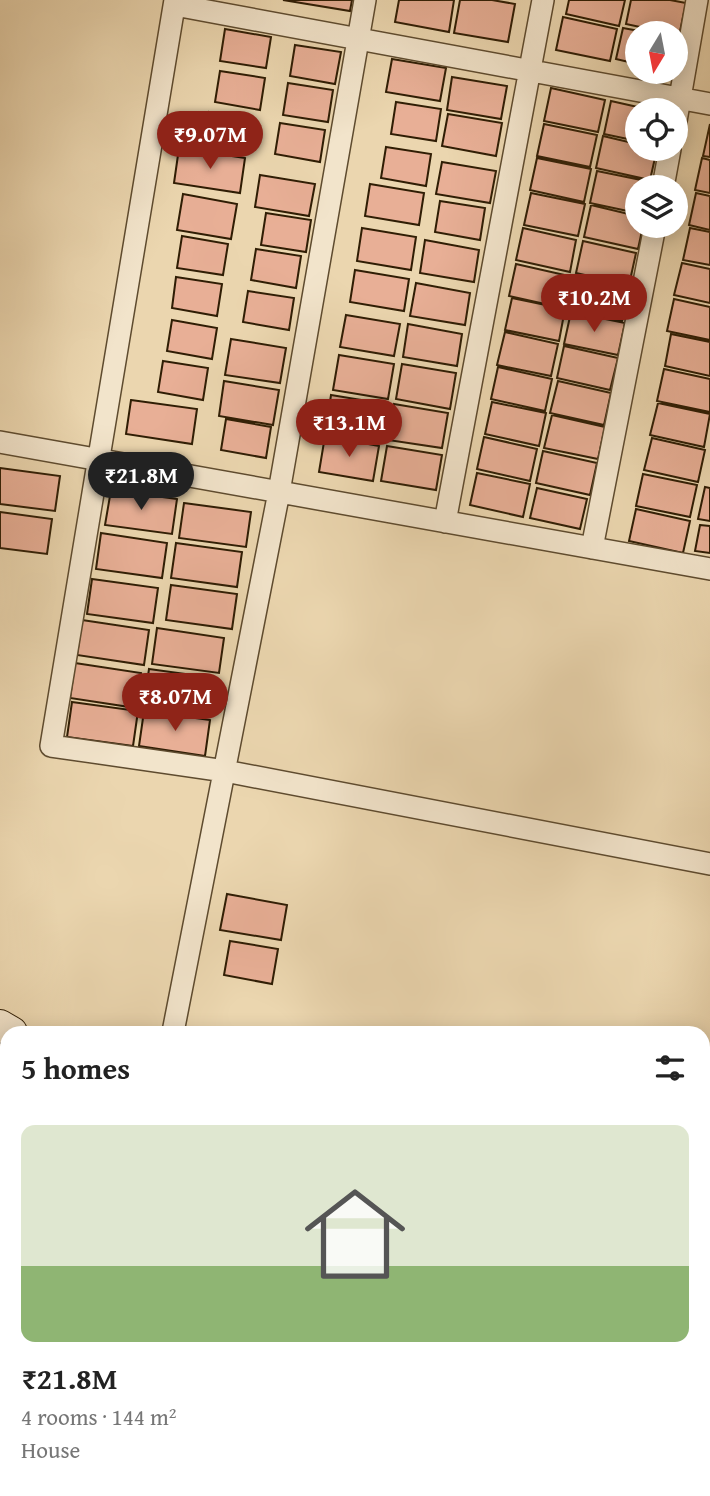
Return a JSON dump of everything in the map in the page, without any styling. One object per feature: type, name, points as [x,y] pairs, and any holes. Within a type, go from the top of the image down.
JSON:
[{"type":"street","points":[[174,1026],[279,492],[365,0]]},
{"type":"street","points":[[445,522],[543,0]]},
{"type":"street","points":[[680,98],[697,0]]},
{"type":"street","points":[[675,98],[175,2],[51,746],[225,771],[710,863]]},
{"type":"street","points":[[688,100],[710,104]]},
{"type":"street","points":[[592,548],[653,238]]},
{"type":"street","points":[[0,442],[710,569]]},
{"type":"building","points":[[283,0],[352,0],[350,11]]},
{"type":"building","points":[[399,0],[454,0],[449,32],[395,22]]},
{"type":"building","points":[[460,0],[492,0],[515,4],[508,42],[454,33]]},
{"type":"building","points":[[569,0],[625,0],[619,26],[566,14]]},
{"type":"building","points":[[631,0],[670,0],[686,3],[682,21],[627,21]]},
{"type":"building","points":[[563,17],[617,29],[610,61],[556,50]]},
{"type":"building","points":[[623,28],[625,28],[625,61],[616,59]]},
{"type":"building","points":[[225,29],[271,37],[266,68],[220,61]]},
{"type":"building","points":[[295,45],[341,52],[335,84],[290,76]]},
{"type":"building","points":[[392,59],[446,68],[440,101],[386,92]]},
{"type":"building","points":[[220,71],[265,78],[260,110],[215,102]]},
{"type":"building","points":[[452,77],[507,86],[501,119],[447,110]]},
{"type":"building","points":[[288,83],[333,90],[328,122],[283,115]]},
{"type":"building","points":[[551,88],[605,100],[598,132],[544,121]]},
{"type":"building","points":[[611,101],[625,104],[625,138],[604,134]]},
{"type":"building","points":[[396,102],[441,109],[436,141],[391,134]]},
{"type":"building","points":[[209,112],[254,119],[249,150],[204,143]]},
{"type":"building","points":[[448,114],[502,123],[496,156],[442,146]]},
{"type":"building","points":[[280,123],[325,130],[320,162],[275,154]]},
{"type":"building","points":[[544,124],[597,135],[590,167],[537,156]]},
{"type":"building","points":[[710,124],[710,157],[703,156]]},
{"type":"building","points":[[603,136],[625,141],[625,161],[654,161],[651,175],[628,175],[596,168]]},
{"type":"building","points":[[386,147],[431,154],[426,186],[381,178]]},
{"type":"building","points":[[179,148],[245,158],[240,193],[174,183]]},
{"type":"building","points":[[537,158],[591,169],[584,202],[530,190]]},
{"type":"building","points":[[702,158],[710,160],[710,193],[695,190]]},
{"type":"building","points":[[442,162],[496,171],[490,203],[436,194]]},
{"type":"building","points":[[597,171],[625,177],[625,210],[590,203]]},
{"type":"building","points":[[260,175],[315,184],[309,216],[255,207]]},
{"type":"building","points":[[370,184],[424,193],[419,225],[365,216]]},
{"type":"building","points":[[531,193],[585,204],[578,236],[524,225]]},
{"type":"building","points":[[696,193],[710,196],[710,230],[689,225]]},
{"type":"building","points":[[183,194],[237,204],[231,239],[177,230]]},
{"type":"building","points":[[440,201],[485,208],[480,240],[435,232]]},
{"type":"building","points":[[591,205],[625,213],[625,238],[640,238],[638,249],[584,237]]},
{"type":"building","points":[[266,213],[311,220],[306,252],[261,245]]},
{"type":"building","points":[[362,228],[416,237],[411,270],[357,261]]},
{"type":"building","points":[[523,228],[576,240],[570,272],[516,260]]},
{"type":"building","points":[[690,228],[710,232],[710,265],[683,260]]},
{"type":"building","points":[[182,236],[228,244],[223,275],[177,268]]},
{"type":"building","points":[[425,240],[479,250],[474,282],[420,273]]},
{"type":"building","points":[[583,241],[636,253],[629,285],[576,273]]},
{"type":"building","points":[[256,249],[301,256],[296,288],[251,280]]},
{"type":"building","points":[[682,263],[710,269],[710,303],[674,295]]},
{"type":"building","points":[[516,264],[569,276],[563,308],[509,296]]},
{"type":"building","points":[[355,270],[409,279],[404,311],[350,302]]},
{"type":"building","points":[[176,277],[222,284],[217,316],[172,308]]},
{"type":"building","points":[[576,277],[629,289],[622,321],[568,309]]},
{"type":"building","points":[[416,283],[470,293],[465,325],[410,316]]},
{"type":"building","points":[[248,291],[294,298],[289,330],[243,322]]},
{"type":"building","points":[[512,298],[565,309],[559,341],[505,330]]},
{"type":"building","points":[[674,299],[710,307],[710,340],[667,331]]},
{"type":"building","points":[[571,312],[625,323],[618,355],[564,344]]},
{"type":"building","points":[[346,315],[400,324],[394,356],[340,347]]},
{"type":"building","points":[[172,320],[217,328],[212,359],[167,351]]},
{"type":"building","points":[[408,324],[462,334],[457,366],[403,357]]},
{"type":"building","points":[[505,332],[558,344],[551,376],[497,365]]},
{"type":"building","points":[[671,334],[710,342],[710,376],[665,366]]},
{"type":"building","points":[[231,339],[286,348],[280,383],[225,375]]},
{"type":"building","points":[[564,346],[618,358],[610,390],[557,378]]},
{"type":"building","points":[[339,355],[394,364],[388,399],[333,390]]},
{"type":"building","points":[[163,361],[208,368],[203,400],[158,392]]},
{"type":"building","points":[[402,364],[456,373],[450,409],[396,399]]},
{"type":"building","points":[[498,367],[552,379],[545,411],[491,399]]},
{"type":"building","points":[[664,369],[710,379],[710,412],[657,401]]},
{"type":"building","points":[[224,381],[279,390],[273,425],[219,416]]},
{"type":"building","points":[[558,381],[611,393],[604,425],[550,413]]},
{"type":"building","points":[[331,395],[386,404],[380,439],[326,430]]},
{"type":"building","points":[[131,400],[197,409],[192,444],[126,434]]},
{"type":"building","points":[[492,402],[546,413],[539,446],[485,434]]},
{"type":"building","points":[[658,403],[710,414],[704,447],[650,435]]},
{"type":"building","points":[[394,404],[448,413],[442,448],[388,440]]},
{"type":"building","points":[[552,415],[605,427],[598,459],[544,448]]},
{"type":"building","points":[[226,419],[271,427],[266,458],[221,450]]},
{"type":"building","points":[[325,436],[379,446],[373,481],[319,472]]},
{"type":"building","points":[[484,437],[537,449],[530,481],[477,469]]},
{"type":"building","points":[[652,438],[705,450],[698,482],[644,470]]},
{"type":"building","points":[[387,446],[442,455],[436,490],[381,481]]},
{"type":"building","points":[[543,451],[597,463],[590,495],[536,483]]},
{"type":"building","points":[[0,468],[60,476],[55,511],[0,504]]},
{"type":"building","points":[[477,473],[530,484],[523,517],[470,505]]},
{"type":"building","points":[[643,474],[697,485],[690,517],[636,506]]},
{"type":"building","points":[[705,487],[710,488],[710,521],[698,519]]},
{"type":"building","points":[[537,488],[587,499],[580,529],[530,518]]},
{"type":"building","points":[[111,490],[177,499],[172,534],[105,525]]},
{"type":"building","points":[[184,503],[251,512],[246,547],[179,538]]},
{"type":"building","points":[[636,509],[690,521],[683,553],[629,541]]},
{"type":"building","points":[[0,512],[52,519],[47,554],[0,548]]},
{"type":"building","points":[[700,525],[710,526],[710,553],[695,551]]},
{"type":"building","points":[[101,533],[167,543],[162,578],[96,569]]},
{"type":"building","points":[[176,543],[242,552],[237,587],[171,578]]},
{"type":"building","points":[[92,579],[158,588],[153,623],[87,614]]},
{"type":"building","points":[[171,585],[237,594],[232,629],[166,620]]},
{"type":"building","points":[[82,620],[149,630],[144,665],[77,655]]},
{"type":"building","points":[[157,628],[224,638],[219,673],[152,664]]},
{"type":"building","points":[[75,663],[141,673],[136,708],[70,698]]},
{"type":"building","points":[[149,669],[215,678],[210,713],[144,704]]},
{"type":"building","points":[[72,702],[138,711],[133,746],[67,737]]},
{"type":"building","points":[[144,711],[210,720],[205,756],[139,746]]},
{"type":"building","points":[[227,894],[287,905],[281,940],[220,930]]},
{"type":"building","points":[[230,941],[278,949],[272,984],[224,975]]}]
